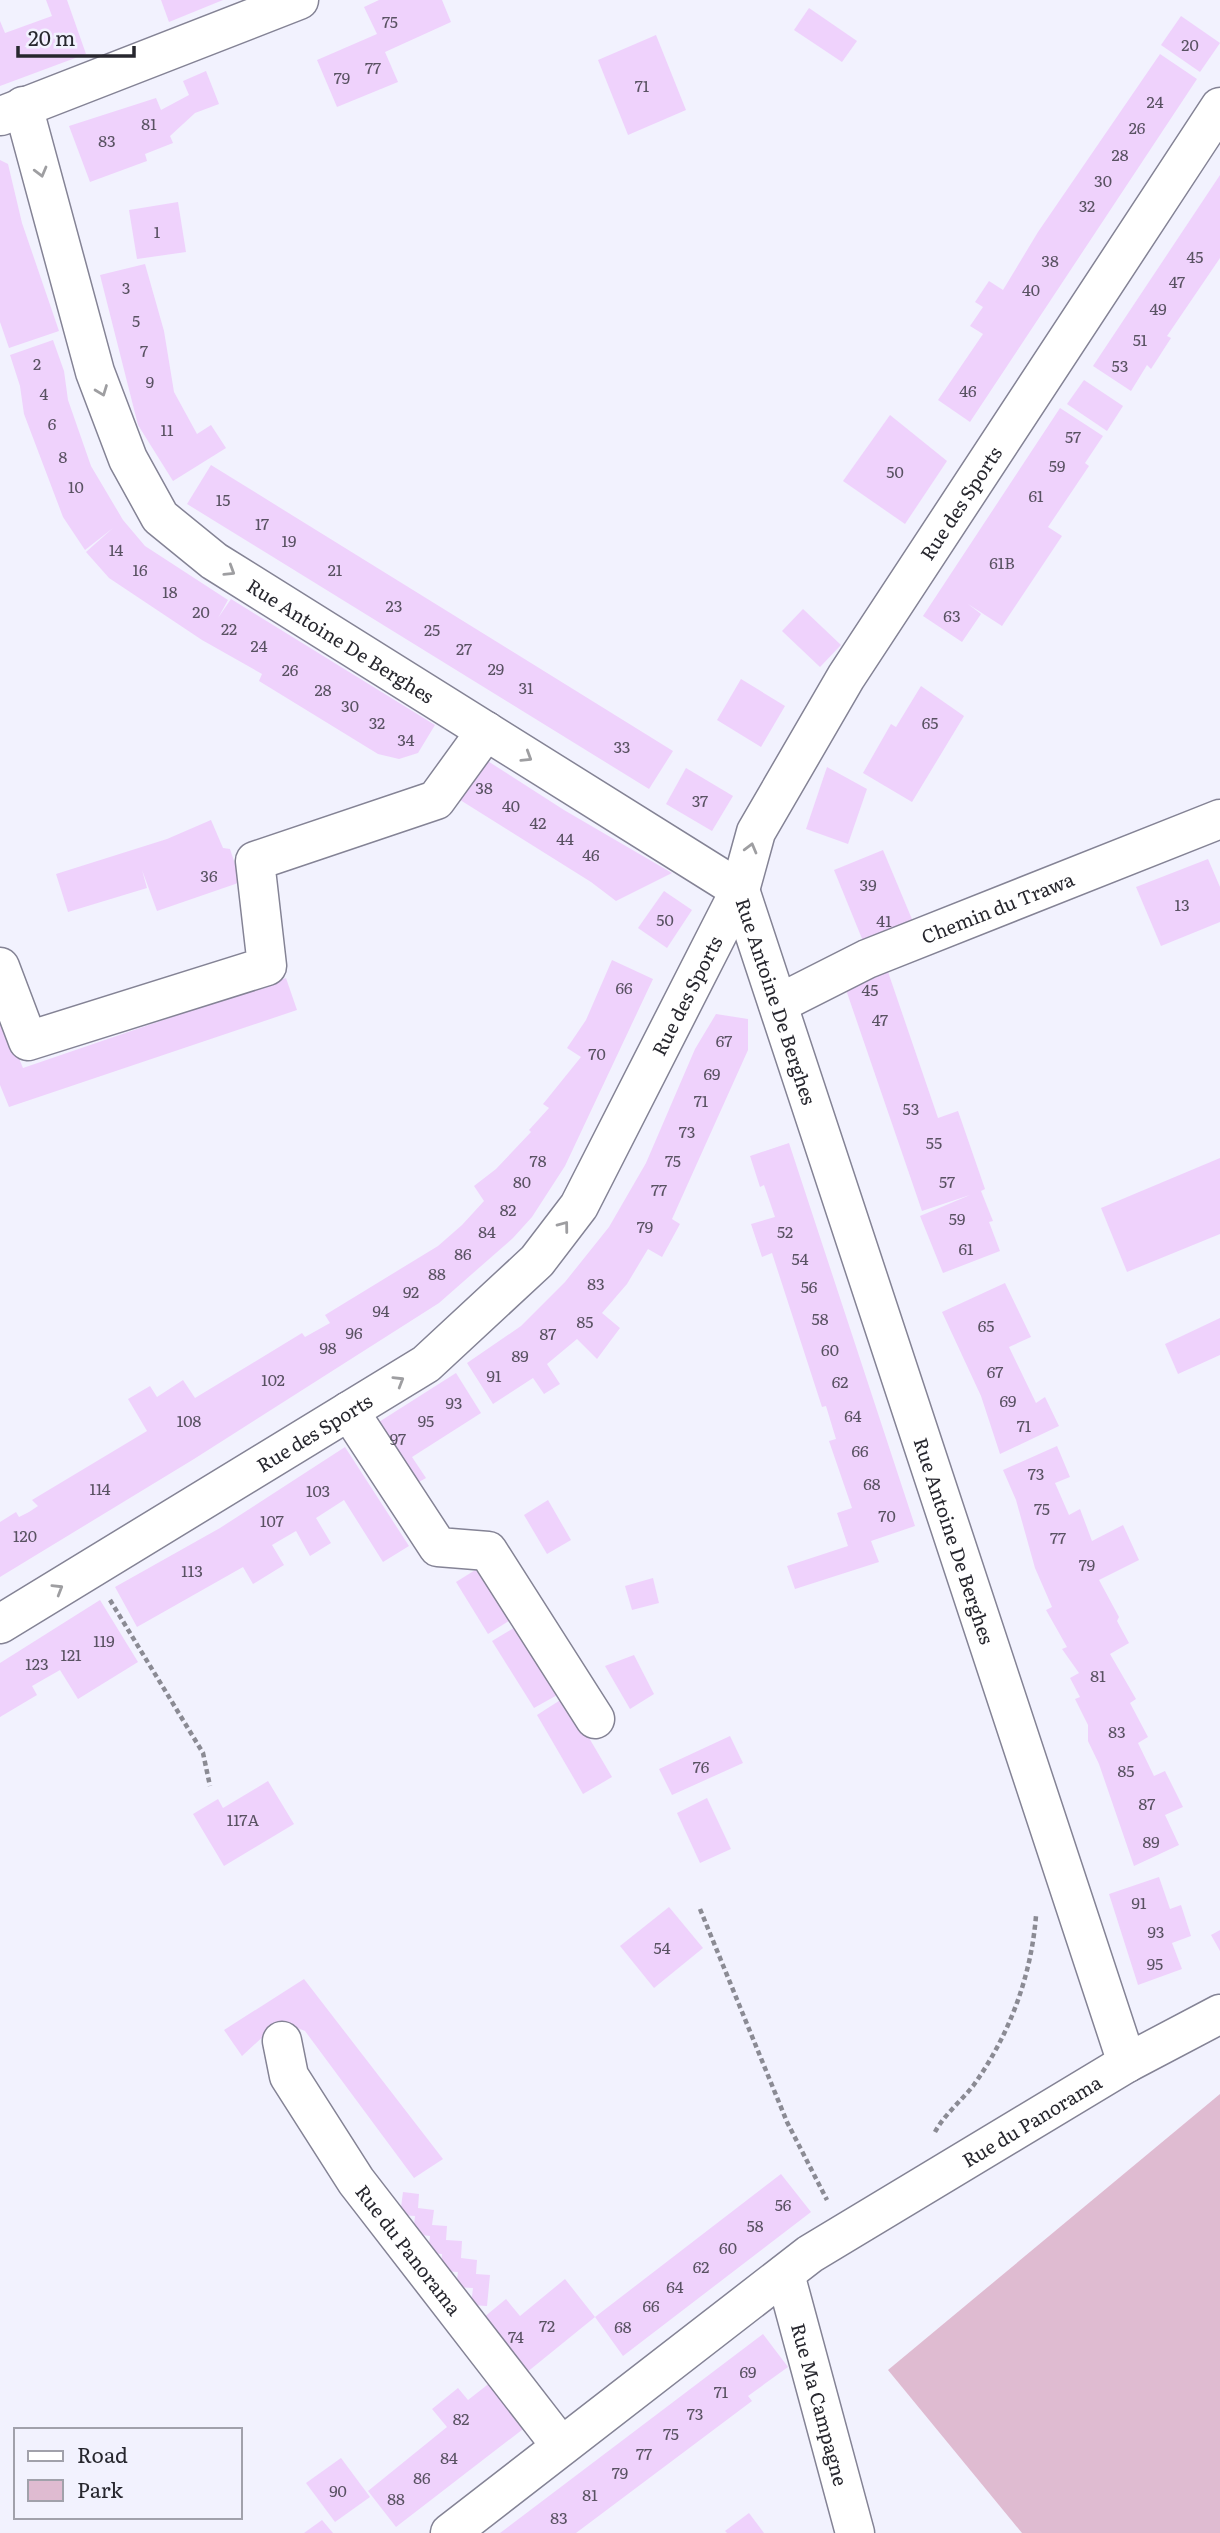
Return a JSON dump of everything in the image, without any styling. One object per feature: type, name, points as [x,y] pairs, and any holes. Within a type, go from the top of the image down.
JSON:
[{"type":"street","points":[[12,111],[299,0]]},
{"type":"street","name":"Rue des Sports","points":[[0,1624],[426,1364],[537,1261],[571,1217],[740,890],[756,831],[846,677],[1220,107]]},
{"type":"street","name":"Rue Antoine De Berghes","points":[[12,111],[95,372],[128,459],[160,517],[214,561],[740,890],[1127,2063]]},
{"type":"street","points":[[0,967],[28,1041],[267,966],[255,861],[436,800],[486,731]]},
{"type":"street","name":"Chemin du Trawa","points":[[778,1004],[867,959],[1220,819]]},
{"type":"street","points":[[349,1411],[438,1546],[488,1550],[595,1719]]},
{"type":"street","name":"Rue du Panorama","points":[[450,2533],[810,2253],[1127,2063],[1220,2014]]},
{"type":"street","name":"Rue du Panorama","points":[[282,2041],[289,2076],[356,2180],[561,2446]]},
{"type":"street","name":"Rue Ma Campagne","points":[[785,2274],[855,2533]]},
{"type":"path","points":[[90,1570],[203,1753],[211,1786]]},
{"type":"path","points":[[935,2178],[936,2130],[984,2070],[1009,2022],[1024,1984],[1034,1941],[1037,1897],[1061,1863]]},
{"type":"path","points":[[700,1909],[787,2122],[846,2232]]},
{"type":"green space","points":[[1220,2094],[1220,2533],[1022,2533],[888,2370]]},
{"type":"building","points":[[46,0],[67,0],[86,54],[0,86],[0,21],[5,33],[52,16]]},
{"type":"building","points":[[161,0],[223,0],[169,22]]},
{"type":"building","points":[[379,0],[442,0],[451,22],[385,52],[398,82],[337,107],[317,60],[377,34],[364,7]]},
{"type":"building","points":[[809,8],[857,41],[842,62],[794,30]]},
{"type":"building","points":[[1181,16],[1220,43],[1200,72],[1161,45]]},
{"type":"building","points":[[656,35],[686,110],[628,135],[598,60]]},
{"type":"building","points":[[1160,54],[1197,79],[970,422],[938,400],[983,334],[970,326],[983,307],[975,302],[989,281],[1003,290],[1038,232]]},
{"type":"building","points":[[206,71],[219,104],[195,113],[170,136],[173,143],[145,154],[147,161],[90,182],[69,126],[156,98],[161,110],[189,95],[183,81]]},
{"type":"building","points":[[0,160],[8,164],[22,223],[59,331],[9,348],[0,322]]},
{"type":"building","points":[[1220,175],[1220,258],[1167,336],[1171,338],[1151,369],[1147,365],[1131,391],[1093,366]]},
{"type":"building","points":[[178,202],[186,252],[137,259],[129,210]]},
{"type":"building","points":[[145,264],[164,331],[174,392],[197,434],[211,425],[226,448],[173,481],[138,425],[100,275]]},
{"type":"building","points":[[53,340],[64,371],[68,400],[91,466],[123,520],[145,546],[228,600],[218,618],[231,599],[435,725],[418,753],[399,759],[378,754],[259,681],[262,674],[202,640],[109,578],[86,552],[113,528],[85,550],[63,517],[24,414],[20,386],[10,355]]},
{"type":"building","points":[[1084,380],[1123,406],[1107,431],[1067,404]]},
{"type":"building","points":[[1060,408],[1103,436],[1085,463],[1089,466],[1048,527],[1062,536],[1002,626],[968,604],[981,614],[962,642],[923,616]]},
{"type":"building","points":[[890,415],[947,461],[905,524],[843,481]]},
{"type":"building","points":[[211,465],[673,751],[649,789],[187,504]]},
{"type":"building","points":[[803,609],[841,645],[820,667],[782,631]]},
{"type":"building","points":[[741,679],[785,706],[761,747],[717,720]]},
{"type":"building","points":[[921,686],[964,716],[912,802],[863,773],[891,724],[896,727]]},
{"type":"building","points":[[483,758],[564,810],[672,873],[616,901],[591,882],[457,798]]},
{"type":"building","points":[[827,767],[867,789],[848,844],[806,829]]},
{"type":"building","points":[[686,768],[733,796],[712,831],[666,804]]},
{"type":"building","points":[[211,820],[223,848],[230,849],[241,882],[157,911],[142,870],[147,888],[68,912],[56,874],[167,839]]},
{"type":"building","points":[[883,850],[914,924],[865,946],[834,870]]},
{"type":"building","points":[[1208,859],[1220,887],[1220,922],[1161,946],[1136,887]]},
{"type":"building","points":[[664,891],[692,910],[667,948],[638,928]]},
{"type":"building","points":[[612,960],[653,979],[565,1166],[532,1217],[513,1238],[439,1303],[194,1459],[0,1577],[0,1522],[16,1512],[19,1517],[29,1512],[38,1506],[32,1500],[147,1431],[128,1399],[150,1386],[157,1397],[183,1380],[195,1398],[302,1333],[305,1337],[330,1323],[325,1315],[438,1246],[462,1225],[484,1201],[474,1186],[496,1169],[531,1132],[529,1130],[549,1108],[543,1104],[581,1057],[567,1048],[586,1020]]},
{"type":"building","points":[[886,966],[938,1118],[958,1111],[985,1189],[981,1191],[993,1221],[989,1222],[1000,1251],[943,1273],[920,1216],[970,1195],[922,1211],[843,981]]},
{"type":"building","points":[[286,978],[297,1010],[9,1107],[0,1085],[0,1012],[23,1068]]},
{"type":"building","points":[[716,1014],[748,1019],[748,1050],[672,1219],[680,1224],[662,1257],[648,1249],[627,1284],[602,1313],[620,1328],[597,1359],[577,1339],[547,1364],[560,1384],[544,1394],[533,1378],[493,1404],[467,1363],[521,1326],[565,1282],[609,1227],[646,1163],[695,1049]]},
{"type":"building","points":[[789,1143],[915,1526],[871,1541],[879,1562],[795,1589],[787,1566],[848,1546],[837,1513],[852,1508],[829,1441],[836,1439],[826,1406],[822,1407],[772,1253],[762,1257],[751,1224],[775,1217],[764,1185],[760,1187],[750,1156]]},
{"type":"building","points":[[1220,1158],[1220,1234],[1127,1272],[1101,1208]]},
{"type":"building","points":[[1005,1283],[1031,1337],[1009,1347],[1036,1403],[1045,1397],[1059,1426],[1000,1454],[981,1396],[942,1312]]},
{"type":"building","points":[[1220,1318],[1220,1355],[1178,1374],[1165,1344]]},
{"type":"building","points":[[456,1373],[481,1413],[412,1457],[426,1478],[410,1487],[371,1427]]},
{"type":"building","points":[[1057,1446],[1070,1477],[1055,1483],[1069,1515],[1080,1509],[1092,1541],[1123,1525],[1139,1560],[1099,1580],[1119,1617],[1117,1621],[1129,1643],[1110,1654],[1136,1699],[1130,1703],[1148,1737],[1138,1743],[1154,1776],[1165,1771],[1183,1807],[1165,1815],[1179,1845],[1134,1866],[1099,1764],[1088,1741],[1088,1725],[1075,1699],[1080,1697],[1070,1678],[1079,1673],[1062,1649],[1067,1647],[1046,1610],[1052,1607],[1035,1568],[1016,1500],[1003,1470]]},
{"type":"building","points":[[345,1447],[409,1546],[383,1562],[344,1500],[316,1518],[331,1543],[310,1556],[296,1531],[272,1545],[284,1565],[253,1584],[243,1567],[137,1627],[115,1587],[220,1528]]},
{"type":"building","points":[[548,1500],[571,1540],[547,1554],[524,1515]]},
{"type":"building","points":[[480,1567],[512,1619],[488,1634],[456,1582]]},
{"type":"building","points":[[653,1578],[659,1603],[632,1610],[625,1586]]},
{"type":"building","points":[[100,1600],[138,1662],[78,1699],[60,1670],[32,1686],[37,1695],[0,1717],[0,1663]]},
{"type":"building","points":[[517,1626],[559,1694],[534,1708],[492,1641]]},
{"type":"building","points":[[634,1655],[654,1694],[630,1709],[605,1666]]},
{"type":"building","points":[[565,1697],[612,1777],[583,1794],[537,1715]]},
{"type":"building","points":[[730,1736],[743,1763],[672,1795],[659,1769]]},
{"type":"building","points":[[268,1781],[294,1824],[224,1866],[193,1814],[218,1799],[223,1808]]},
{"type":"building","points":[[707,1798],[731,1849],[700,1863],[677,1813]]},
{"type":"building","points":[[1159,1877],[1170,1909],[1181,1905],[1191,1936],[1172,1943],[1182,1969],[1138,1985],[1109,1894]]},
{"type":"building","points":[[669,1907],[703,1948],[654,1988],[620,1946]]},
{"type":"building","points":[[1220,1930],[1220,1951],[1211,1935]]},
{"type":"building","points":[[304,1979],[443,2159],[414,2178],[305,2031],[280,2021],[242,2056],[224,2030]]},
{"type":"building","points":[[781,2174],[811,2212],[623,2356],[595,2317]]},
{"type":"building","points":[[403,2192],[419,2194],[418,2208],[434,2210],[432,2225],[447,2226],[446,2240],[462,2241],[461,2258],[477,2260],[476,2274],[490,2275],[487,2306],[471,2305],[473,2288],[456,2287],[458,2272],[441,2271],[442,2254],[428,2253],[430,2236],[413,2234],[415,2216],[400,2215]]},
{"type":"building","points":[[565,2279],[595,2317],[526,2373],[483,2318],[506,2299],[520,2316]]},
{"type":"building","points":[[763,2334],[788,2367],[748,2396],[752,2401],[576,2533],[500,2533]]},
{"type":"building","points":[[491,2382],[527,2426],[396,2527],[368,2491],[447,2427],[432,2409],[458,2388],[468,2400]]},
{"type":"building","points":[[341,2458],[370,2497],[335,2522],[306,2483]]},
{"type":"building","points":[[749,2513],[764,2533],[725,2531]]},
{"type":"building","points":[[322,2520],[333,2533],[304,2533]]}]
